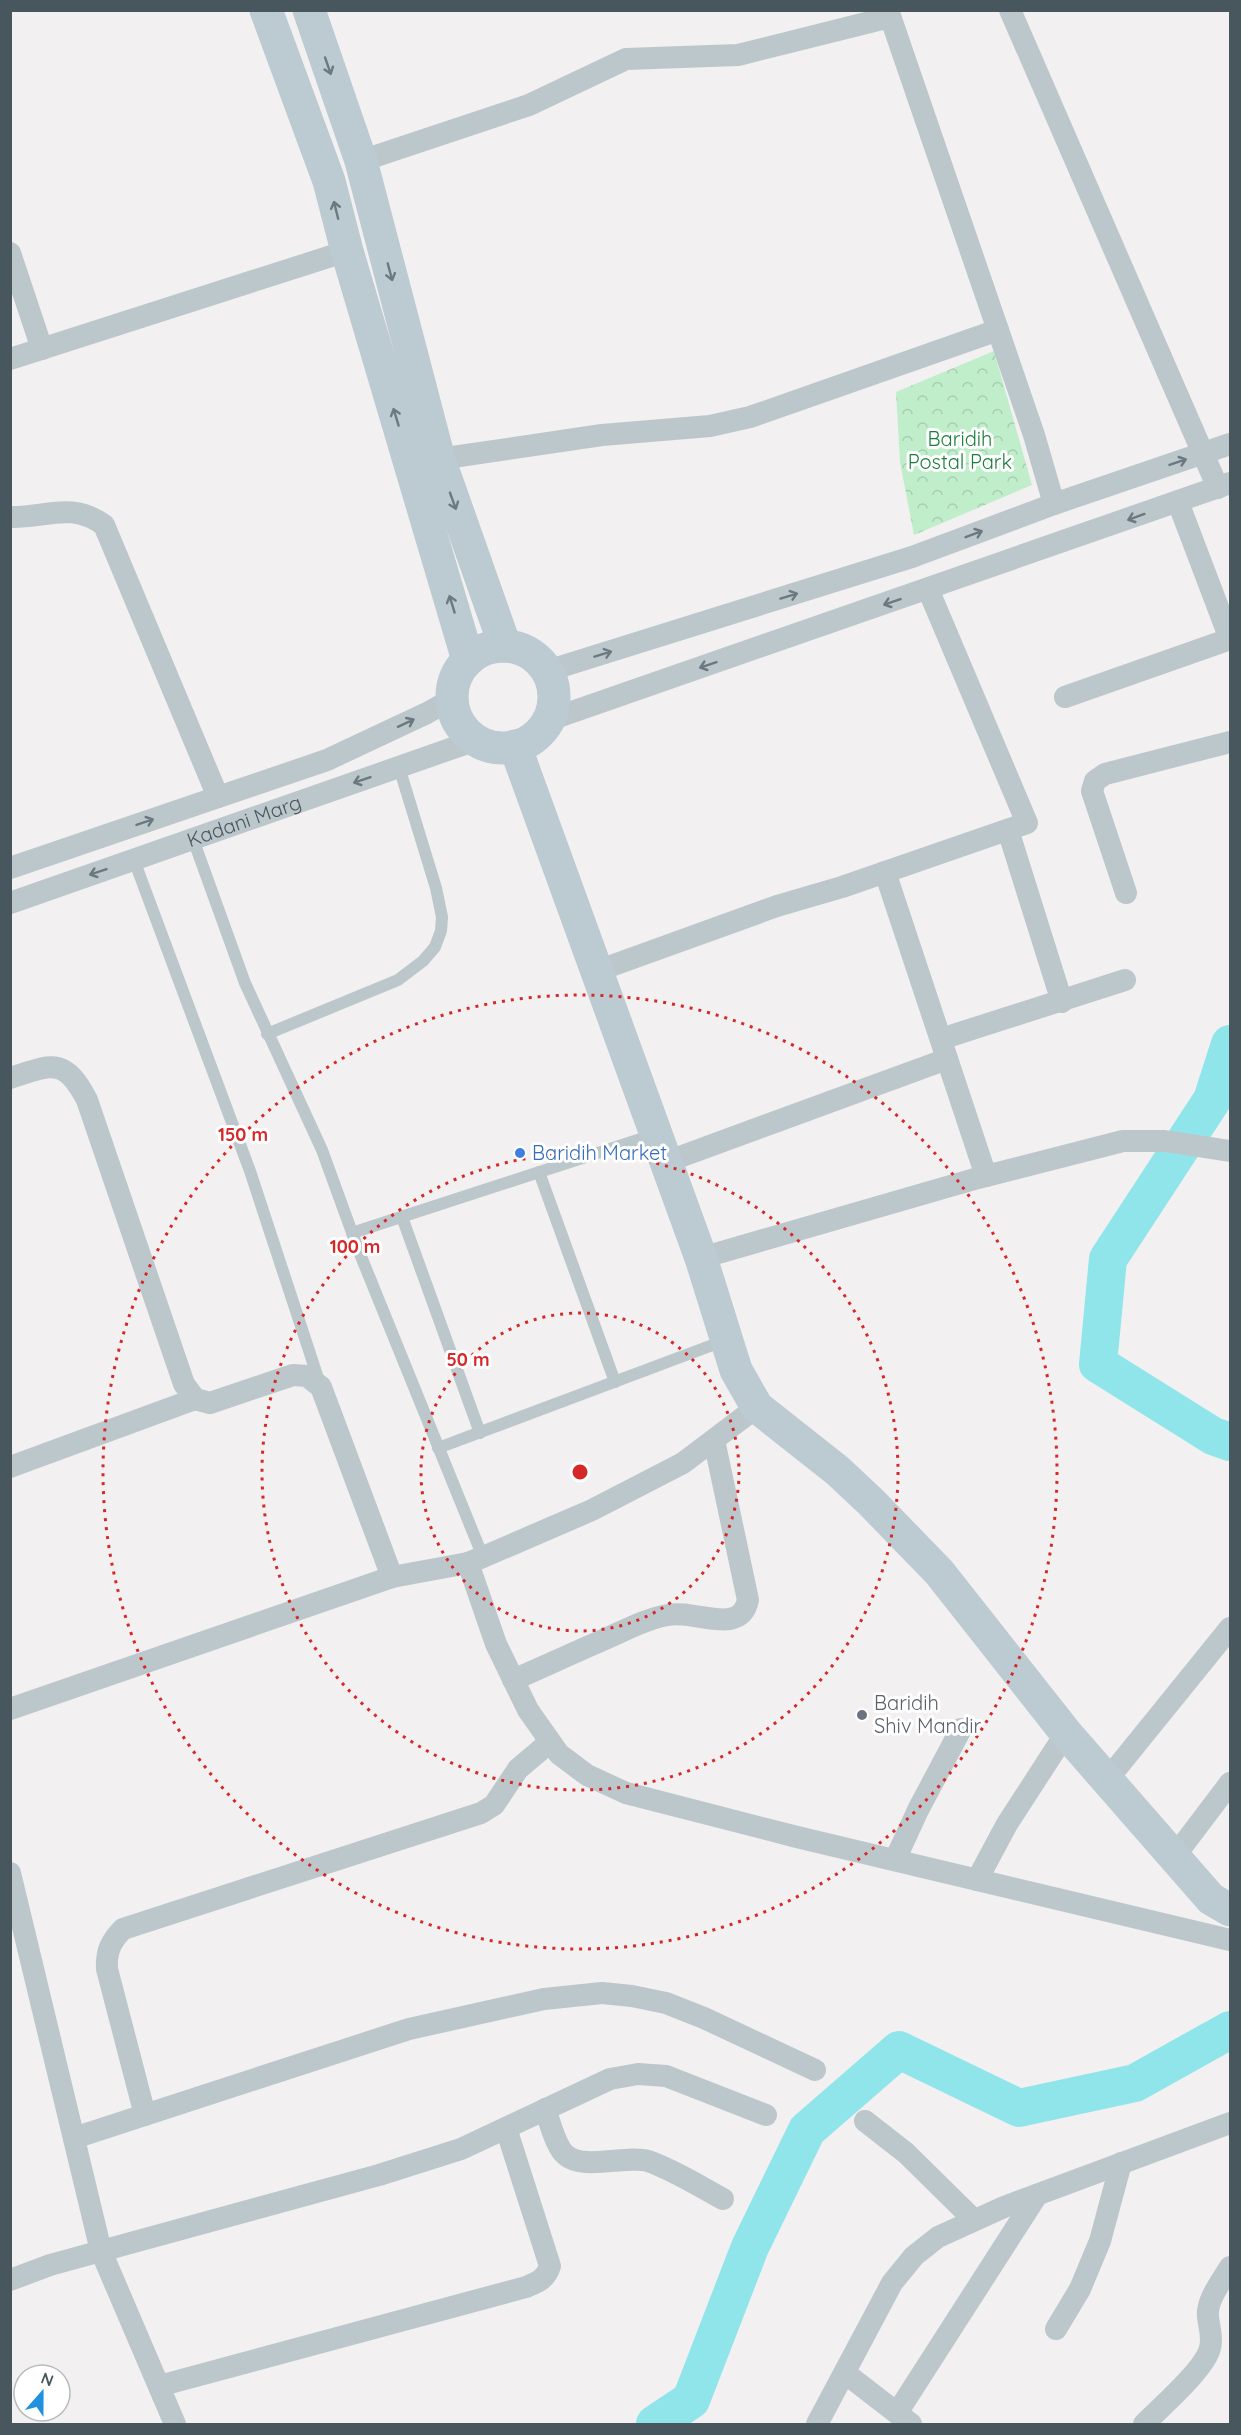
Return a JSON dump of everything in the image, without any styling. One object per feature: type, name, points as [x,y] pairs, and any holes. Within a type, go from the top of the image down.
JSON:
[{"type":"street","points":[[266,10],[329,181],[347,251],[468,660]]},
{"type":"street","points":[[309,10],[361,160],[439,459],[505,646]]},
{"type":"street","points":[[549,720],[1224,485],[1203,454],[1011,10]]},
{"type":"street","points":[[361,160],[529,105],[626,59],[738,56],[889,14],[1034,435],[1054,504]]},
{"type":"street","points":[[10,359],[347,251]]},
{"type":"street","points":[[10,253],[42,349]]},
{"type":"street","points":[[439,459],[602,435],[710,426],[750,417],[998,330]]},
{"type":"street","points":[[547,671],[912,557],[1054,504],[1230,444]]},
{"type":"street","points":[[1065,697],[1230,639],[1178,502]]},
{"type":"street","points":[[10,517],[24,517],[56,511],[76,512],[92,516],[104,525],[218,797]]},
{"type":"street","points":[[597,971],[777,906],[1027,823],[928,589]]},
{"type":"street","points":[[505,646],[522,650],[536,658],[547,671],[553,687],[554,704],[549,720],[539,733],[525,743],[515,746],[492,746],[477,740],[464,729],[456,715],[452,699],[454,682],[468,660],[489,648],[505,646]]},
{"type":"street","name":"Kadani Marg","points":[[10,868],[327,760],[452,699]]},
{"type":"street","name":"Kadani Marg","points":[[10,903],[477,740]]},
{"type":"street","points":[[1126,893],[1092,791],[1095,781],[1105,774],[1230,742]]},
{"type":"street","points":[[515,746],[701,1258],[736,1370],[758,1407],[838,1471],[939,1572],[1066,1733],[1211,1899],[1230,1910]]},
{"type":"street","points":[[1008,830],[1062,1002]]},
{"type":"street","points":[[885,872],[986,1176]]},
{"type":"street","points":[[661,1148],[944,1049],[1062,1002],[1125,981]]},
{"type":"street","points":[[10,1078],[50,1066],[64,1070],[78,1082],[87,1100],[184,1384],[195,1399]]},
{"type":"street","points":[[701,1258],[986,1176],[1124,1141],[1164,1141],[1230,1150]]},
{"type":"street","points":[[10,1467],[195,1399],[210,1403],[292,1375],[307,1376],[321,1387],[392,1577]]},
{"type":"street","points":[[10,1709],[392,1577],[475,1560],[592,1510],[683,1463],[758,1407]]},
{"type":"street","points":[[513,1680],[639,1624],[667,1615],[683,1613],[729,1620],[740,1617],[746,1611],[748,1600],[714,1440]]},
{"type":"street","points":[[475,1560],[496,1644],[528,1710],[559,1754],[587,1775],[626,1793],[1230,1940]]},
{"type":"street","points":[[1107,1780],[1230,1628]]},
{"type":"street","points":[[895,1860],[918,1810],[961,1729]]},
{"type":"street","points":[[976,1880],[1007,1824],[1066,1733]]},
{"type":"street","points":[[145,2115],[106,1969],[106,1955],[112,1940],[123,1929],[481,1813],[494,1805],[518,1769],[550,1742]]},
{"type":"street","points":[[1174,1857],[1230,1783]]},
{"type":"street","points":[[10,1873],[101,2251],[175,2424]]},
{"type":"street","points":[[74,2138],[409,2029],[544,1999],[602,1993],[666,2003],[704,2018],[815,2070]]},
{"type":"street","points":[[10,2280],[50,2265],[379,2175],[461,2150],[609,2079],[638,2074],[666,2076],[766,2115]]},
{"type":"street","points":[[545,2109],[565,2156],[574,2160],[591,2162],[632,2159],[647,2161],[723,2199]]},
{"type":"street","points":[[865,2121],[906,2153],[974,2220]]},
{"type":"street","points":[[817,2424],[892,2283],[914,2256],[938,2237],[1037,2195],[1230,2123]]},
{"type":"street","points":[[159,2386],[526,2287],[541,2281],[548,2274],[550,2266],[506,2128]]},
{"type":"street","points":[[1056,2329],[1080,2289],[1100,2241],[1121,2163]]},
{"type":"street","points":[[844,2373],[904,2419],[1037,2195]]},
{"type":"street","points":[[1144,2424],[1206,2361],[1211,2347],[1207,2315],[1210,2302],[1230,2267]]},
{"type":"lane","points":[[267,1034],[398,980],[423,961],[435,947],[441,931],[442,917],[436,888],[399,767]]},
{"type":"lane","points":[[193,839],[244,983],[322,1150],[352,1233],[438,1448],[475,1560]]},
{"type":"lane","points":[[134,860],[250,1171],[321,1387]]},
{"type":"lane","points":[[352,1233],[539,1172],[661,1148]]},
{"type":"lane","points":[[539,1172],[615,1382]]},
{"type":"lane","points":[[402,1217],[480,1433]]},
{"type":"lane","points":[[438,1448],[727,1340]]},
{"type":"green space","name":"Baridih Postal Park","points":[[994,351],[1032,485],[914,535],[900,462],[896,392]]},
{"type":"waterway","points":[[1230,1044],[1212,1100],[1108,1259],[1098,1364],[1213,1436],[1230,1442]]},
{"type":"waterway","points":[[655,2424],[691,2400],[750,2247],[807,2130],[899,2050],[1019,2108],[1135,2083],[1230,2030]]},
{"type":"place","name":"Baridih Market","points":[[520,1153]]},
{"type":"place","name":"Baridih Shiv Mandir","points":[[862,1715]]}]
